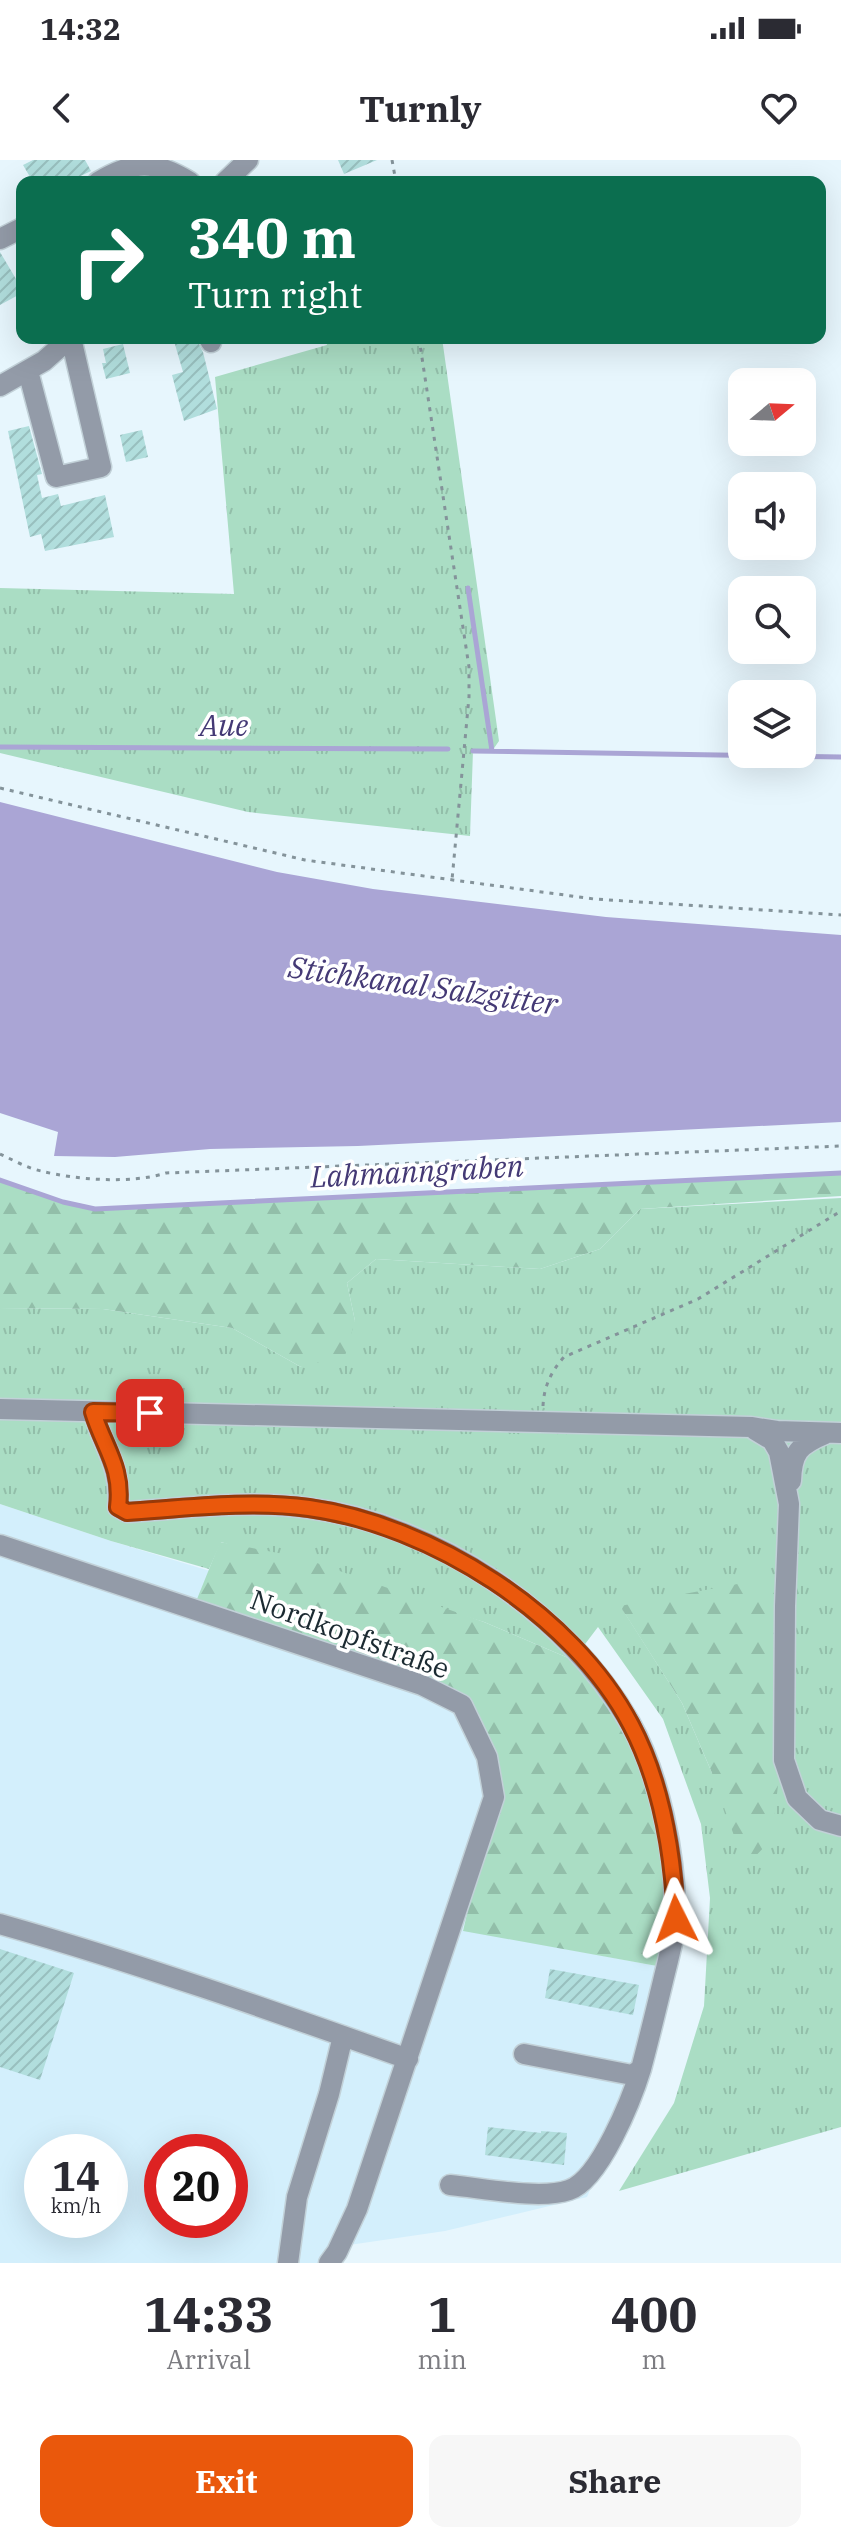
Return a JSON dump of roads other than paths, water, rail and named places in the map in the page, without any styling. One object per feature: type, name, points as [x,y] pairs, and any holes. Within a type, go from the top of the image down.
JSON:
[{"type":"street","points":[[231,176],[248,160]]},
{"type":"street","points":[[108,176],[124,167],[150,164],[181,176]]},
{"type":"street","points":[[0,386],[44,361],[64,344]]},
{"type":"street","points":[[28,371],[56,477],[101,467],[72,344]]},
{"type":"street","points":[[0,1409],[751,1427],[835,1433]]},
{"type":"street","points":[[93,1412],[117,1471],[120,1489],[118,1507],[127,1512],[272,1506],[309,1508],[369,1521],[438,1548],[504,1588],[552,1625],[581,1656],[631,1724],[663,1814],[673,1867],[676,1919],[668,1963],[630,2102],[592,2169],[573,2189],[549,2194],[450,2185]]},
{"type":"street","points":[[751,1427],[772,1440],[779,1452],[789,1504]]},
{"type":"street","points":[[835,1433],[810,1440],[794,1456],[785,1606],[784,1760],[797,1798],[820,1820],[841,1826]]},
{"type":"street","name":"Nordkopfstraße","points":[[0,1545],[422,1685],[462,1705],[487,1757],[494,1797],[357,2209],[329,2263]]},
{"type":"street","points":[[0,1924],[408,2059]]},
{"type":"street","points":[[288,2263],[297,2197],[329,2094],[343,2036]]},
{"type":"street","points":[[524,2054],[632,2075],[641,2069]]},
{"type":"water","name":"Stichkanal Salzgitter","points":[[0,802],[277,872],[373,889],[606,917],[841,935],[841,1122],[358,1146],[210,1149],[115,1157],[54,1156],[58,1132],[0,1113]]},
{"type":"waterway","points":[[468,588],[492,751]]},
{"type":"waterway","name":"Aue","points":[[0,747],[448,749]]},
{"type":"waterway","name":"Aue","points":[[473,751],[841,757]]},
{"type":"waterway","name":"Lahmanngraben","points":[[0,1180],[63,1202],[95,1209],[841,1173]]}]
